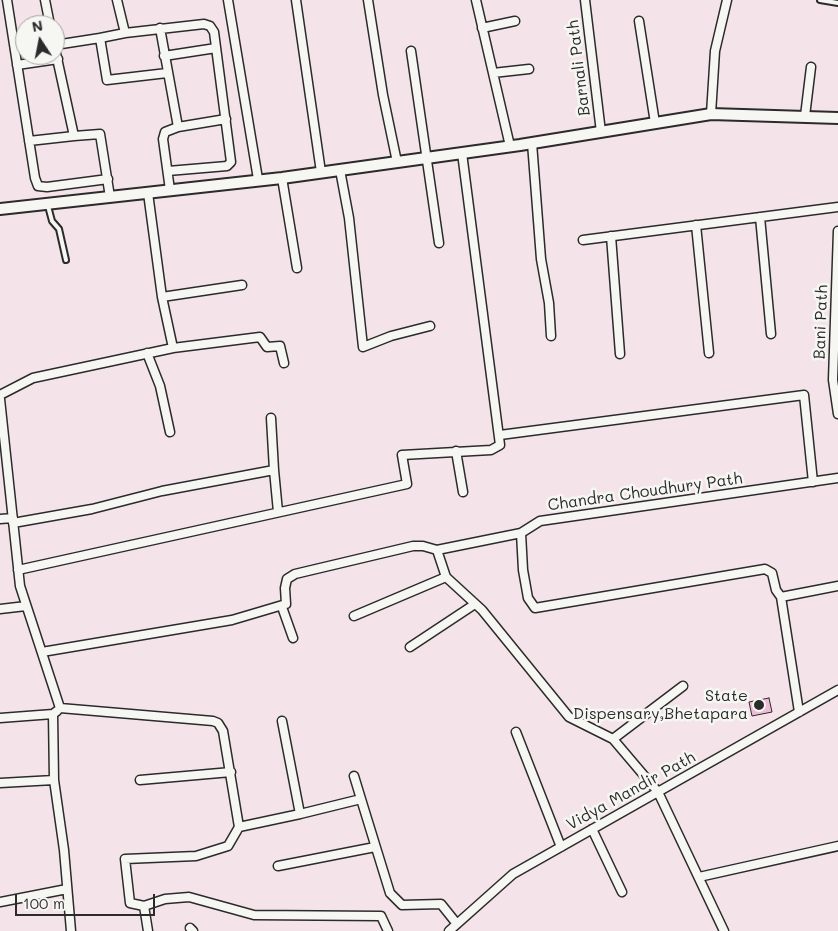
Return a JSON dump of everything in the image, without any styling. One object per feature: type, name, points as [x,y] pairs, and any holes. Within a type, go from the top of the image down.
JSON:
[{"type":"street","points":[[7,0],[15,52]]},
{"type":"street","points":[[45,0],[48,15]]},
{"type":"street","points":[[117,0],[125,33]]},
{"type":"street","points":[[228,0],[258,179]]},
{"type":"street","points":[[296,0],[320,172]]},
{"type":"street","points":[[368,0],[382,95],[396,162]]},
{"type":"street","points":[[476,0],[510,146]]},
{"type":"street","name":"Barnali Path","points":[[585,0],[601,132]]},
{"type":"street","points":[[711,114],[715,51],[727,0]]},
{"type":"street","points":[[639,20],[655,123]]},
{"type":"street","points":[[482,28],[515,21]]},
{"type":"street","points":[[65,43],[160,28],[204,24],[210,26],[214,32],[231,162],[227,166],[168,171]]},
{"type":"street","points":[[160,28],[178,127]]},
{"type":"street","points":[[100,38],[107,80],[167,73]]},
{"type":"street","points":[[164,56],[216,48]]},
{"type":"street","points":[[411,51],[439,243]]},
{"type":"street","points":[[17,65],[38,186],[47,187],[108,180]]},
{"type":"street","points":[[59,65],[74,136]]},
{"type":"street","points":[[805,116],[811,66]]},
{"type":"street","points":[[494,73],[529,69]]},
{"type":"street","points":[[0,209],[258,179],[282,178],[532,143],[711,114],[838,118]]},
{"type":"street","points":[[170,190],[163,139],[165,132],[178,127],[226,119]]},
{"type":"street","points":[[29,141],[100,134],[110,197]]},
{"type":"street","points":[[532,143],[540,259],[548,303],[551,336]]},
{"type":"street","points":[[18,570],[407,484],[402,455],[492,450],[500,445],[462,153]]},
{"type":"street","points":[[340,170],[348,218],[363,347],[391,336],[430,326]]},
{"type":"street","points":[[282,178],[297,268]]},
{"type":"street","points":[[148,193],[162,297],[173,348]]},
{"type":"street","points":[[583,240],[838,206]]},
{"type":"street","points":[[760,217],[771,334]]},
{"type":"street","points":[[696,225],[709,353]]},
{"type":"street","name":"Bani Path","points":[[838,231],[833,380],[838,414]]},
{"type":"street","points":[[611,236],[620,354]]},
{"type":"street","points":[[162,297],[242,285]]},
{"type":"street","points":[[0,394],[33,378],[147,353],[260,337],[267,347],[280,346],[284,364]]},
{"type":"street","points":[[147,353],[160,386],[170,432]]},
{"type":"street","points":[[500,434],[804,395],[813,482]]},
{"type":"street","points":[[0,399],[20,586],[60,708]]},
{"type":"street","points":[[272,418],[278,512]]},
{"type":"street","points":[[456,452],[464,492]]},
{"type":"street","points":[[0,520],[13,521],[92,509],[162,491],[274,470]]},
{"type":"street","name":"Chandra Choudhury Path","points":[[437,550],[521,533],[540,521],[838,478]]},
{"type":"street","points":[[521,533],[523,570],[528,598],[534,608],[765,569],[772,572],[776,590],[781,597],[799,712]]},
{"type":"street","points":[[42,652],[232,620],[282,607],[286,604],[284,588],[287,579],[295,574],[413,546],[423,546],[437,550],[446,577],[475,604],[569,716],[613,739],[658,792],[724,931]]},
{"type":"street","points":[[354,616],[446,577]]},
{"type":"street","points":[[781,597],[838,586]]},
{"type":"street","points":[[410,647],[475,604]]},
{"type":"street","points":[[0,609],[26,606]]},
{"type":"street","points":[[282,607],[293,638]]},
{"type":"street","points":[[613,739],[683,686]]},
{"type":"street","name":"Vidya Mandir Path","points":[[449,931],[513,874],[838,690]]},
{"type":"street","points":[[0,718],[53,714],[60,708],[213,720],[224,731],[239,827],[228,846],[196,856],[125,859],[130,903],[144,906],[165,899],[189,897],[254,915],[380,916],[388,931]]},
{"type":"street","points":[[53,714],[54,780],[71,931]]},
{"type":"street","points":[[282,721],[300,814]]},
{"type":"street","points":[[516,732],[561,847]]},
{"type":"street","points":[[140,780],[231,772]]},
{"type":"street","points":[[354,776],[374,847],[390,893],[402,905],[441,904],[457,924]]},
{"type":"street","points":[[0,783],[54,780]]},
{"type":"street","points":[[239,827],[361,799]]},
{"type":"street","points":[[592,829],[622,892]]},
{"type":"street","points":[[699,877],[838,846]]},
{"type":"street","points":[[278,866],[374,847]]},
{"type":"street","points":[[0,902],[67,889]]},
{"type":"street","points":[[144,906],[148,931]]},
{"type":"lane","points":[[820,0],[838,3]]},
{"type":"lane","points":[[48,204],[52,221],[59,230],[66,260]]},
{"type":"building","points":[[769,698],[772,712],[752,716],[749,702]]},
{"type":"place","name":"State Dispensary,Bhetapara","points":[[759,705]]}]
